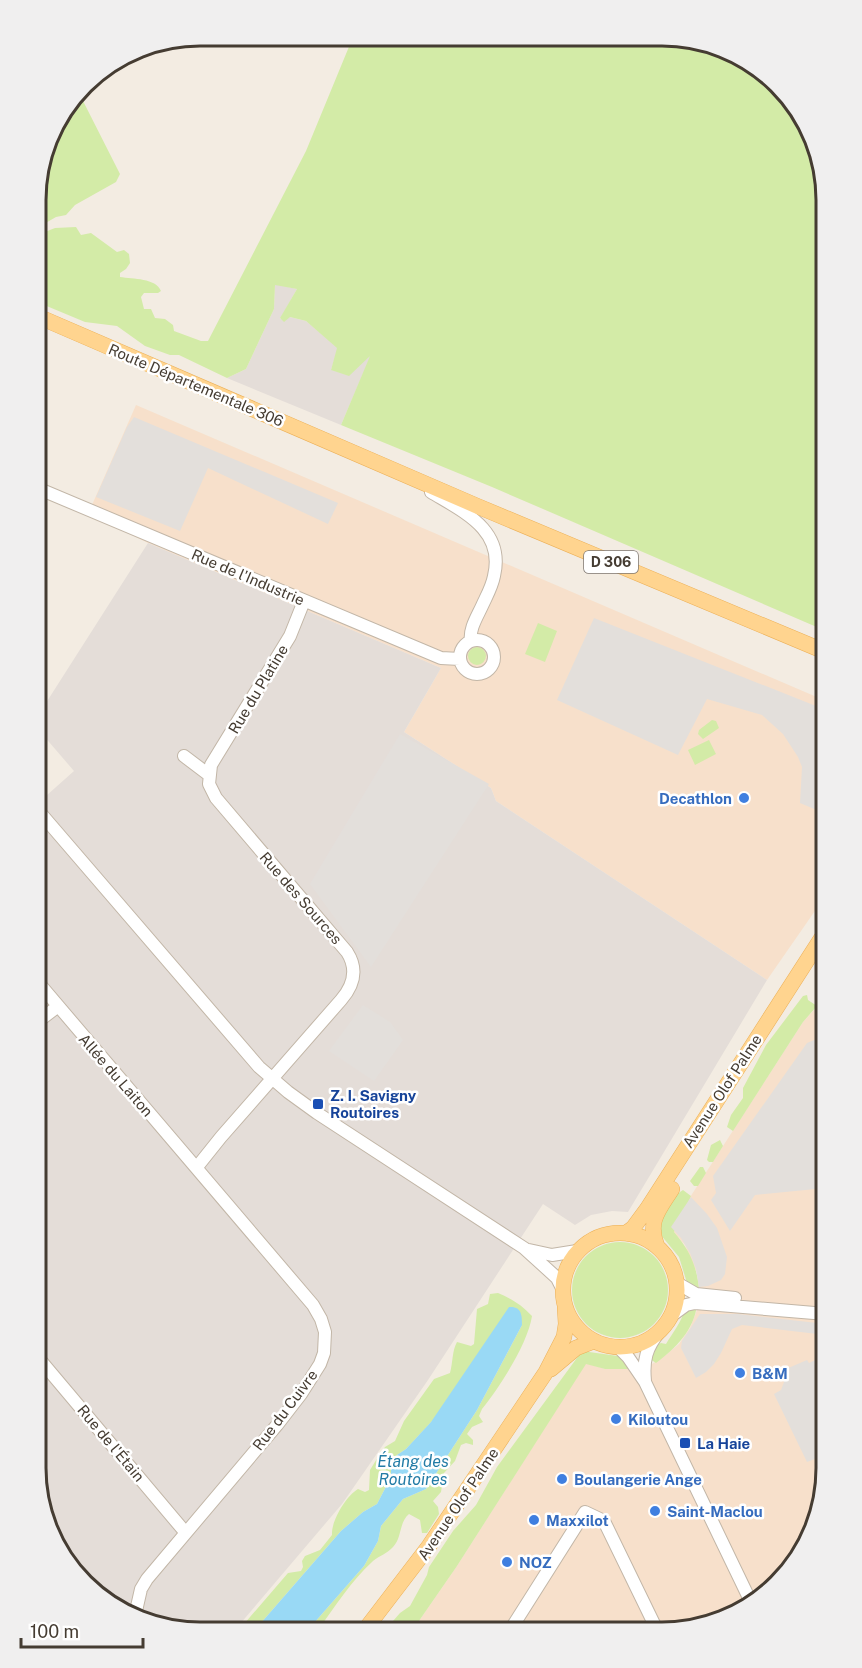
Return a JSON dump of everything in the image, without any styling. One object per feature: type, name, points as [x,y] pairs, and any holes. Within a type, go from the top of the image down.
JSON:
[{"type":"main road","name":"Route Départementale 306","points":[[46,323],[396,471]]},
{"type":"main road","name":"D 306","points":[[396,471],[816,648]]},
{"type":"main road","points":[[799,981],[815,951]]},
{"type":"main road","points":[[799,981],[815,961]]},
{"type":"main road","name":"Avenue Olof Palme","points":[[626,1233],[633,1228],[647,1209],[799,981]]},
{"type":"main road","name":"Avenue Olof Palme","points":[[657,1246],[653,1227],[656,1215],[799,981]]},
{"type":"main road","points":[[613,1233],[643,1237],[657,1246],[673,1267],[677,1284],[675,1305],[671,1316],[660,1331],[640,1344],[618,1347],[594,1341],[577,1328],[565,1308],[562,1288],[567,1268],[577,1251],[600,1236],[613,1233]]},
{"type":"main road","name":"Avenue Olof Palme","points":[[371,1622],[429,1546],[546,1372],[564,1337],[565,1308]]},
{"type":"main road","name":"Avenue Olof Palme","points":[[546,1372],[576,1348],[594,1341]]},
{"type":"street","points":[[396,471],[468,515],[487,532],[491,541],[495,553],[494,578],[474,624],[470,636],[471,641]]},
{"type":"street","name":"Rue de l'Industrie","points":[[46,492],[441,658],[460,659]]},
{"type":"street","name":"Rue du Platine","points":[[209,775],[211,765],[290,636],[304,601]]},
{"type":"street","points":[[471,641],[486,642],[494,654],[494,662],[484,673],[469,672],[463,667],[460,659],[461,652],[471,641]]},
{"type":"street","points":[[184,756],[209,775]]},
{"type":"street","name":"Rue des Sources","points":[[197,1167],[348,991],[353,977],[353,968],[347,952],[216,798],[209,784],[209,775]]},
{"type":"street","points":[[46,820],[244,1052],[273,1079],[317,1113],[524,1248],[557,1278],[562,1288]]},
{"type":"street","name":"Allée du Laiton","points":[[46,993],[197,1167]]},
{"type":"street","points":[[46,1015],[57,1007]]},
{"type":"street","name":"Rue du Cuivre","points":[[137,1608],[141,1589],[185,1532],[301,1394],[320,1364],[326,1342],[324,1326],[313,1305],[197,1167]]},
{"type":"street","points":[[524,1248],[552,1255],[577,1251]]},
{"type":"street","points":[[677,1284],[696,1294],[815,1306]]},
{"type":"street","points":[[671,1316],[686,1305],[695,1303],[815,1313]]},
{"type":"street","points":[[645,1382],[644,1358],[651,1341],[660,1331]]},
{"type":"street","points":[[618,1347],[628,1357],[645,1382],[748,1595]]},
{"type":"street","name":"Rue de l'Étain","points":[[46,1367],[185,1532]]},
{"type":"street","points":[[515,1622],[585,1512],[604,1521],[653,1622]]},
{"type":"shaded area","points":[[275,284],[297,289],[280,319],[290,317],[306,321],[338,348],[331,370],[371,355],[341,425],[227,378],[246,369],[274,309]]},
{"type":"shaded area","points":[[136,405],[816,697],[815,910],[767,980],[496,801],[491,788],[404,732],[441,668],[148,543],[88,514]]},
{"type":"shaded area","points":[[134,417],[338,503],[328,524],[208,468],[180,531],[96,497],[127,427]]},
{"type":"shaded area","points":[[148,543],[441,668],[404,732],[491,788],[496,801],[767,980],[628,1212],[612,1211],[591,1215],[575,1225],[543,1204],[428,1380],[342,1504],[242,1622],[180,1620],[141,1610],[123,1601],[92,1576],[72,1553],[62,1536],[49,1498],[46,1468],[46,796],[74,771],[46,738],[46,703]]},
{"type":"shaded area","points":[[594,618],[816,706],[816,810],[800,803],[802,767],[798,757],[783,734],[762,715],[707,699],[678,755],[557,700]]},
{"type":"shaded area","points":[[400,734],[489,784],[371,967],[310,884]]},
{"type":"shaded area","points":[[363,1005],[390,1022],[403,1040],[374,1081],[329,1051]]},
{"type":"shaded area","points":[[815,1009],[815,1478],[813,1498],[804,1527],[795,1545],[784,1561],[755,1590],[730,1606],[692,1619],[662,1622],[418,1622],[457,1566],[586,1363],[605,1369],[649,1366],[679,1344],[690,1328],[697,1310],[698,1275],[685,1245],[674,1232],[685,1205],[803,1022]]},
{"type":"shaded area","points":[[815,1040],[815,1189],[755,1195],[730,1231],[711,1200],[716,1193],[713,1176],[807,1043]]},
{"type":"shaded area","points":[[691,1197],[717,1228],[727,1257],[725,1274],[721,1280],[708,1286],[699,1287],[690,1253],[671,1227]]},
{"type":"shaded area","points":[[700,1314],[738,1314],[815,1323],[815,1334],[742,1325],[732,1329],[714,1364],[696,1378],[681,1348],[682,1341]]},
{"type":"shaded area","points":[[807,1360],[809,1363],[815,1360],[815,1459],[807,1462],[774,1394],[781,1390],[784,1382],[779,1372]]},
{"type":"green space","points":[[662,46],[692,49],[730,62],[763,85],[790,115],[800,132],[813,170],[816,200],[816,627],[492,487],[341,425],[370,356],[349,376],[331,370],[337,348],[306,321],[290,317],[284,322],[280,318],[297,289],[275,285],[274,309],[246,369],[227,378],[179,355],[170,355],[145,346],[117,326],[85,322],[46,306],[46,232],[55,228],[76,227],[81,235],[91,233],[117,252],[124,250],[129,254],[130,263],[120,273],[120,277],[149,281],[158,287],[161,291],[158,293],[144,293],[141,297],[144,309],[151,309],[155,318],[165,319],[173,325],[174,331],[201,341],[208,341],[306,151],[349,47]]},
{"type":"green space","points":[[83,101],[120,174],[116,182],[75,205],[66,215],[46,223],[49,170],[58,141],[72,115]]},
{"type":"green space","points":[[538,623],[557,631],[545,662],[525,654]]},
{"type":"green space","points":[[473,647],[481,647],[486,652],[484,663],[473,665],[468,660],[468,652]]},
{"type":"green space","points":[[712,720],[716,721],[719,728],[703,739],[698,734],[699,730]]},
{"type":"green space","points":[[709,740],[716,754],[695,765],[688,750]]},
{"type":"green space","points":[[807,995],[808,1000],[815,1005],[815,1008],[803,1022],[733,1131],[727,1127],[731,1115],[743,1098],[743,1088],[766,1045],[803,996]]},
{"type":"green space","points":[[720,1140],[723,1146],[713,1162],[709,1162],[707,1160],[711,1145]]},
{"type":"green space","points":[[700,1167],[703,1167],[706,1173],[698,1186],[694,1186],[690,1181]]},
{"type":"green space","points":[[683,1190],[691,1196],[674,1232],[691,1258],[699,1289],[688,1286],[679,1257],[660,1234],[657,1223],[677,1194]]},
{"type":"green space","points":[[620,1242],[638,1246],[654,1256],[664,1272],[668,1290],[664,1308],[654,1324],[638,1334],[620,1338],[602,1334],[586,1324],[576,1308],[572,1290],[576,1272],[586,1256],[602,1246]]},
{"type":"green space","points":[[498,1293],[508,1298],[532,1316],[525,1339],[512,1364],[482,1409],[479,1416],[483,1422],[472,1427],[467,1434],[473,1440],[473,1445],[466,1443],[461,1445],[455,1461],[444,1473],[441,1492],[433,1501],[438,1507],[439,1514],[427,1533],[422,1533],[420,1520],[409,1514],[393,1547],[373,1561],[358,1577],[323,1622],[315,1622],[364,1566],[378,1541],[381,1526],[403,1499],[426,1489],[477,1410],[522,1325],[406,1449],[397,1455],[391,1464],[391,1477],[377,1504],[363,1512],[341,1531],[262,1622],[246,1622],[288,1573],[301,1571],[305,1556],[320,1550],[332,1535],[340,1509],[353,1492],[358,1489],[365,1492],[369,1490],[370,1470],[378,1457],[385,1447],[395,1441],[404,1421],[434,1379],[450,1373],[457,1342],[471,1346],[474,1344],[477,1309],[488,1304],[490,1294]]},
{"type":"green space","points":[[697,1305],[688,1330],[677,1345],[656,1363],[650,1359],[655,1346],[661,1343],[666,1344],[684,1311]]},
{"type":"green space","points":[[582,1351],[625,1357],[630,1369],[605,1369],[586,1364],[457,1566],[418,1622],[393,1622],[410,1606],[429,1567],[453,1531],[476,1505],[497,1467]]},
{"type":"water","name":"Étang des Routoires","points":[[509,1307],[517,1308],[521,1315],[522,1325],[477,1410],[426,1489],[403,1499],[381,1526],[378,1541],[364,1566],[315,1622],[262,1622],[341,1531],[363,1512],[377,1504],[391,1477],[391,1464],[397,1455],[406,1449],[431,1422]]},
{"type":"place","name":"Decathlon","points":[[744,798]]},
{"type":"place","name":"Z. I. Savigny Routoires","points":[[318,1104]]},
{"type":"place","name":"B&M","points":[[740,1373]]},
{"type":"place","name":"Kiloutou","points":[[616,1419]]},
{"type":"place","name":"La Haie","points":[[685,1443]]},
{"type":"place","name":"Boulangerie Ange","points":[[562,1479]]},
{"type":"place","name":"Saint-Maclou","points":[[655,1511]]},
{"type":"place","name":"Maxxilot","points":[[534,1520]]},
{"type":"place","name":"NOZ","points":[[507,1562]]}]
